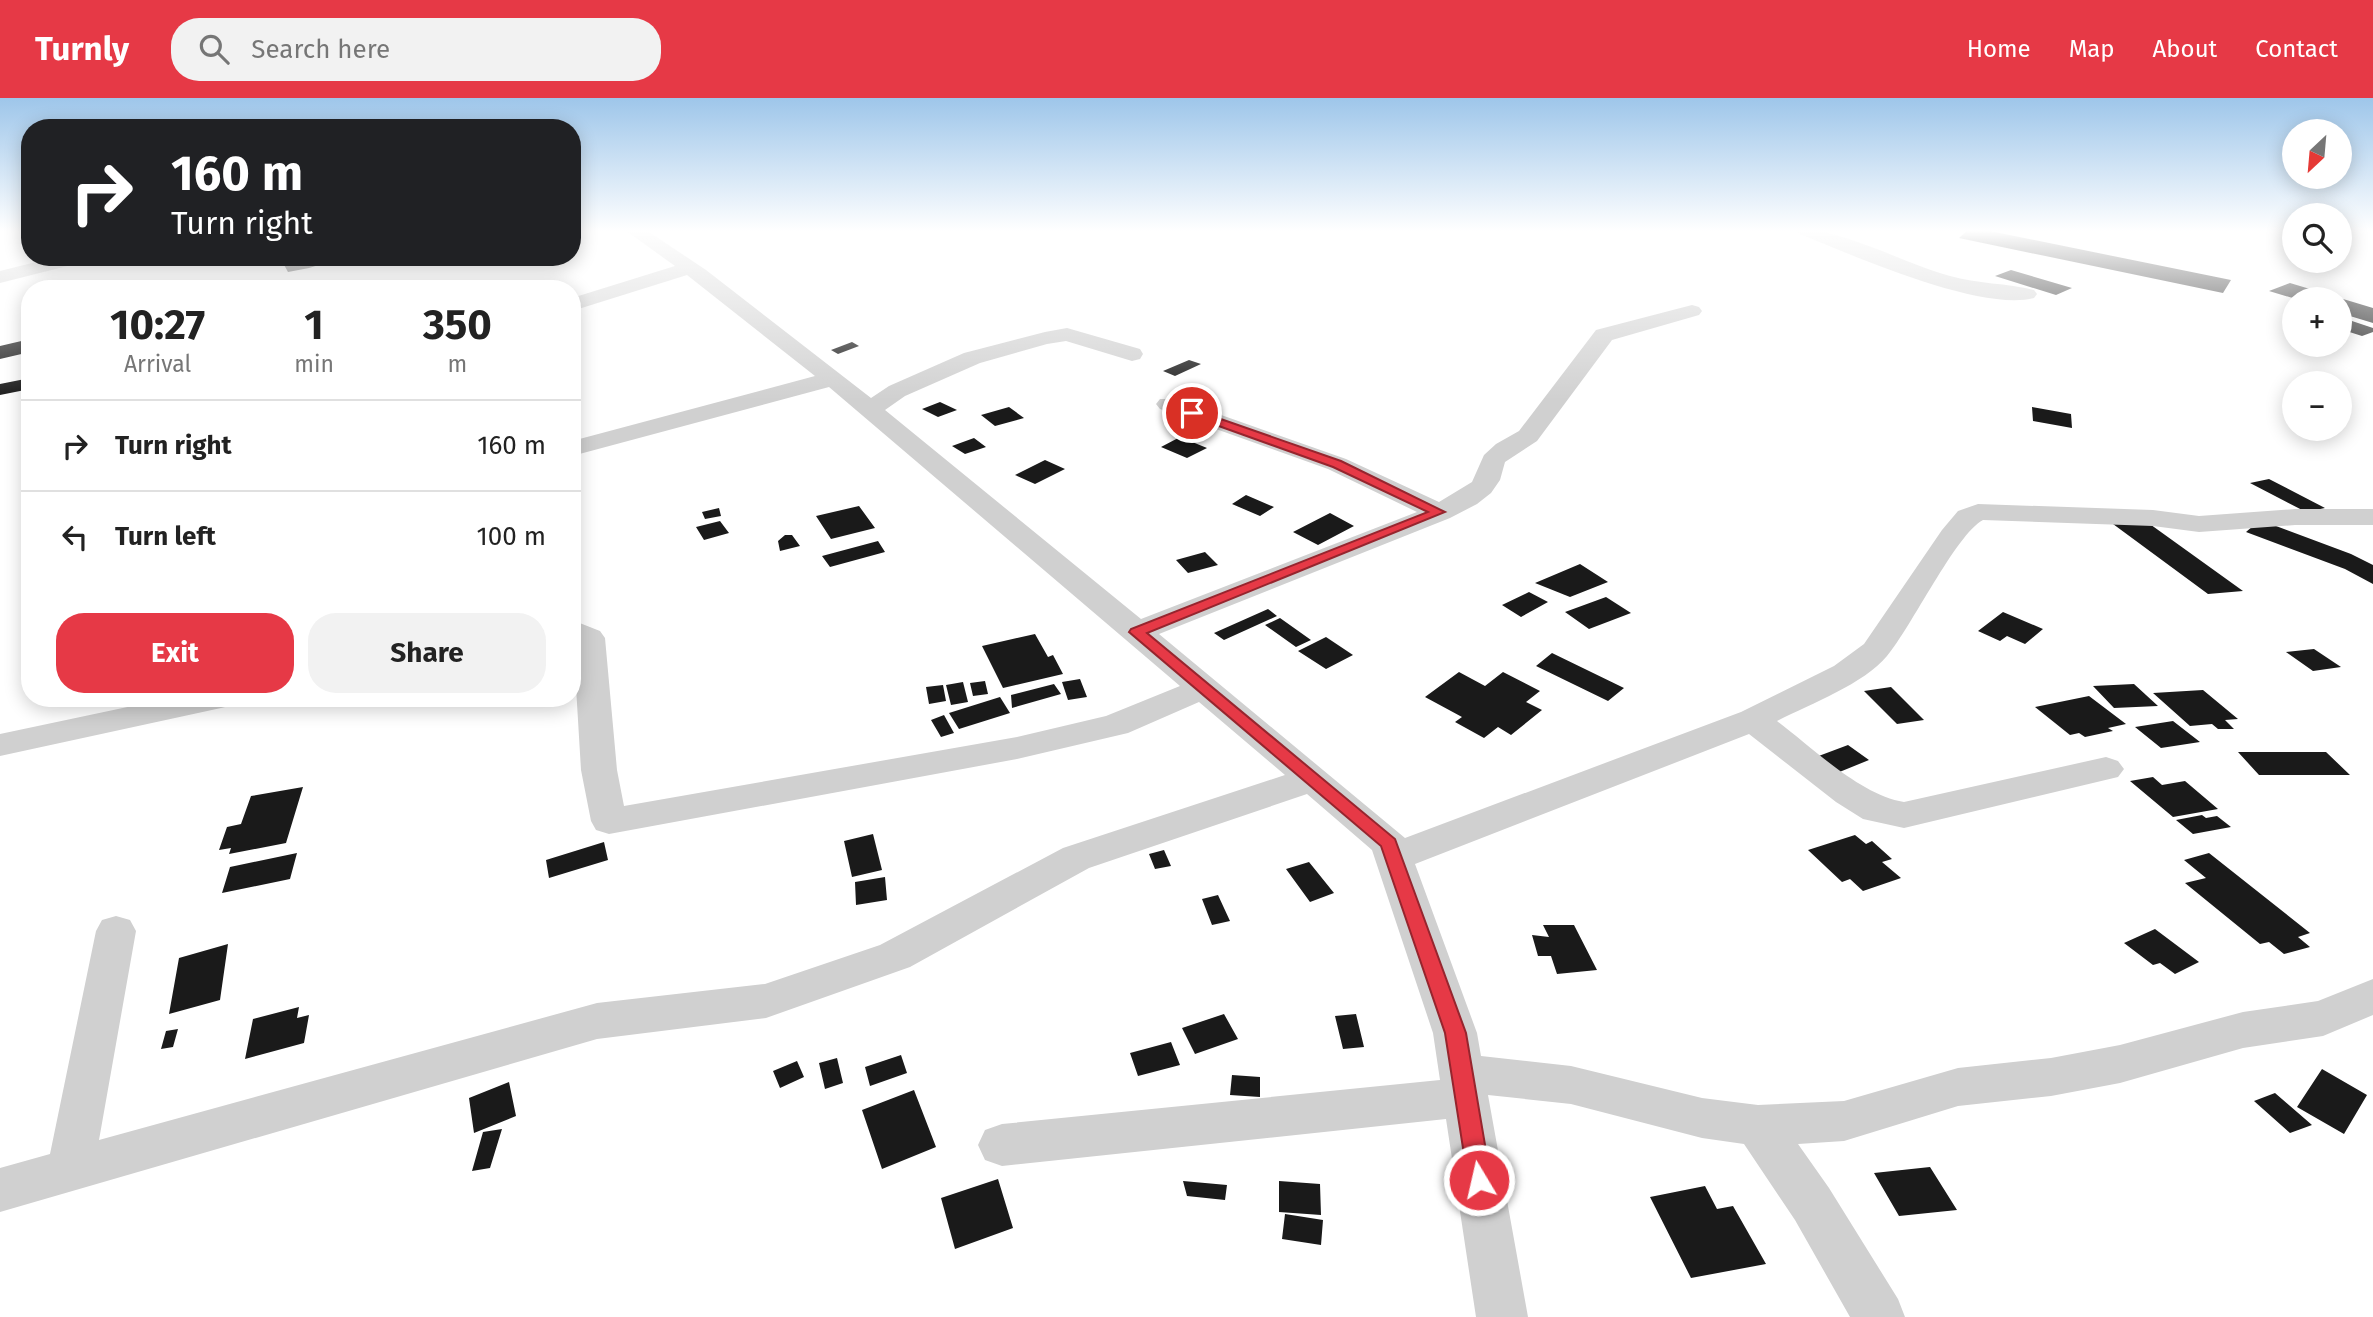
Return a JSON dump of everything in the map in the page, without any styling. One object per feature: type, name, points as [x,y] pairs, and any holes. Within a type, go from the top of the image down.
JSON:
[{"type":"street","points":[[581,302],[629,287]]},
{"type":"street","points":[[713,287],[870,410],[1389,843],[1455,1033],[1502,1317]]},
{"type":"street","points":[[1976,287],[2027,294]]},
{"type":"street","points":[[1136,632],[1439,512],[1484,489],[1492,472],[1493,460],[1505,449],[1528,436],[1604,335],[1692,311]]},
{"type":"street","points":[[870,410],[897,391],[972,358],[1045,338],[1067,334],[1132,354]]},
{"type":"street","points":[[581,447],[832,379]]},
{"type":"street","points":[[1168,404],[1337,464],[1439,512]]},
{"type":"street","points":[[1394,857],[1753,720],[1845,673],[1875,651],[1952,536],[1968,517],[1978,512],[2152,518],[2199,524],[2295,517],[2373,517]]},
{"type":"street","points":[[581,634],[589,638],[599,771],[609,821],[1017,748],[1116,725],[1204,688]]},
{"type":"street","points":[[0,745],[179,707]]},
{"type":"street","points":[[1753,720],[1849,793],[1876,810],[1904,815],[2106,769]]},
{"type":"street","points":[[0,1190],[597,1021],[766,1001],[895,956],[1076,858],[1312,779]]},
{"type":"street","points":[[70,1171],[116,931]]},
{"type":"street","points":[[1002,1145],[1464,1085],[1571,1085],[1702,1118],[1758,1125],[1844,1121],[1958,1087],[2051,1077],[2120,1064],[2243,1030],[2323,1018],[2373,996]]},
{"type":"street","points":[[1758,1125],[1812,1204],[1879,1317]]},
{"type":"building","points":[[2030,287],[2072,288],[2056,295]]},
{"type":"building","points":[[2194,287],[2227,287],[2223,293]]},
{"type":"building","points":[[2280,287],[2303,287],[2282,287],[2282,295],[2269,291]]},
{"type":"building","points":[[2352,302],[2373,308],[2373,323],[2352,317]]},
{"type":"building","points":[[2352,321],[2373,328],[2373,332],[2362,336],[2352,333]]},
{"type":"building","points":[[21,341],[21,354],[0,359],[0,346]]},
{"type":"building","points":[[852,342],[859,346],[838,354],[831,350]]},
{"type":"building","points":[[1189,360],[1201,364],[1175,376],[1163,371]]},
{"type":"building","points":[[21,380],[21,391],[0,395],[0,384]]},
{"type":"building","points":[[1184,392],[1195,400],[1183,404],[1171,395]]},
{"type":"building","points":[[940,402],[957,410],[938,417],[922,409]]},
{"type":"building","points":[[1009,407],[1024,418],[995,426],[981,415]]},
{"type":"building","points":[[2032,407],[2071,414],[2072,428],[2033,421]]},
{"type":"building","points":[[1180,437],[1207,448],[1187,458],[1161,447]]},
{"type":"building","points":[[974,438],[986,447],[965,454],[952,446]]},
{"type":"building","points":[[1045,460],[1065,469],[1035,484],[1015,475]]},
{"type":"building","points":[[2269,479],[2325,508],[2306,512],[2250,483]]},
{"type":"building","points":[[1246,495],[1274,507],[1260,516],[1232,504]]},
{"type":"building","points":[[859,506],[875,528],[831,539],[816,516]]},
{"type":"building","points":[[719,508],[721,516],[705,519],[702,512]]},
{"type":"building","points":[[1330,513],[1354,526],[1318,545],[1293,532]]},
{"type":"building","points":[[2260,520],[2373,565],[2373,584],[2345,569],[2246,532]]},
{"type":"building","points":[[720,521],[729,533],[704,540],[696,527]]},
{"type":"building","points":[[2147,522],[2243,591],[2208,594],[2113,524]]},
{"type":"building","points":[[785,535],[792,535],[800,546],[780,551],[778,541]]},
{"type":"building","points":[[878,541],[885,552],[830,567],[822,556]]},
{"type":"building","points":[[1205,552],[1218,565],[1188,573],[1176,560]]},
{"type":"building","points":[[1580,564],[1608,582],[1570,597],[1535,583]]},
{"type":"building","points":[[1529,592],[1548,602],[1521,617],[1502,605]]},
{"type":"building","points":[[1606,597],[1631,613],[1589,629],[1565,612]]},
{"type":"building","points":[[1268,609],[1277,616],[1224,640],[1214,633]]},
{"type":"building","points":[[2003,612],[2043,629],[2025,644],[2007,636],[2000,641],[1978,631]]},
{"type":"building","points":[[1280,618],[1311,640],[1296,647],[1265,625]]},
{"type":"building","points":[[1035,634],[1048,657],[1053,655],[1063,674],[1003,688],[982,646]]},
{"type":"building","points":[[1326,637],[1353,655],[1326,669],[1298,651]]},
{"type":"building","points":[[2314,649],[2341,667],[2313,671],[2286,652]]},
{"type":"building","points":[[1552,653],[1624,688],[1608,701],[1536,666]]},
{"type":"building","points":[[1459,672],[1485,686],[1503,672],[1540,691],[1526,702],[1542,710],[1511,735],[1498,727],[1484,738],[1455,722],[1462,717],[1425,697]]},
{"type":"building","points":[[1080,679],[1087,697],[1068,700],[1062,682]]},
{"type":"building","points":[[985,681],[988,694],[973,696],[970,683]]},
{"type":"building","points":[[963,682],[968,702],[951,705],[946,685]]},
{"type":"building","points":[[1054,684],[1061,694],[1012,708],[1011,695]]},
{"type":"building","points":[[2134,684],[2158,706],[2114,708],[2093,686]]},
{"type":"building","points":[[943,685],[946,701],[929,704],[926,687]]},
{"type":"building","points":[[1891,687],[1924,720],[1897,724],[1864,691]]},
{"type":"building","points":[[2203,690],[2238,719],[2225,720],[2234,729],[2218,729],[2212,724],[2190,726],[2153,693]]},
{"type":"building","points":[[2089,696],[2126,724],[2108,728],[2113,731],[2085,737],[2079,733],[2070,735],[2035,707]]},
{"type":"building","points":[[1000,697],[1010,713],[959,729],[949,713]]},
{"type":"building","points":[[944,715],[954,733],[941,737],[931,720]]},
{"type":"building","points":[[2173,721],[2200,742],[2161,748],[2135,727]]},
{"type":"building","points":[[1848,745],[1869,760],[1837,773],[1816,757]]},
{"type":"building","points":[[2238,752],[2326,752],[2350,775],[2259,775]]},
{"type":"building","points":[[2153,777],[2162,785],[2185,781],[2218,809],[2173,817],[2130,781]]},
{"type":"building","points":[[303,787],[286,843],[229,854],[231,848],[219,850],[227,827],[241,824],[251,796]]},
{"type":"building","points":[[2202,815],[2206,818],[2217,816],[2231,827],[2193,834],[2176,820]]},
{"type":"building","points":[[873,834],[882,870],[852,877],[844,841]]},
{"type":"building","points":[[1855,835],[1866,844],[1872,841],[1892,859],[1882,862],[1901,878],[1863,891],[1850,879],[1842,882],[1808,850]]},
{"type":"building","points":[[604,842],[608,860],[549,878],[546,860]]},
{"type":"building","points":[[1164,850],[1171,866],[1155,869],[1149,854]]},
{"type":"building","points":[[297,853],[290,879],[222,893],[230,867]]},
{"type":"building","points":[[2209,853],[2310,933],[2298,937],[2310,947],[2284,954],[2269,942],[2260,944],[2185,883],[2206,878],[2184,860]]},
{"type":"building","points":[[1309,862],[1334,893],[1310,902],[1286,869]]},
{"type":"building","points":[[885,877],[887,900],[856,905],[855,882]]},
{"type":"building","points":[[1218,895],[1230,921],[1212,925],[1202,899]]},
{"type":"building","points":[[1543,925],[1574,925],[1597,970],[1557,974],[1551,956],[1538,956],[1532,935],[1549,937]]},
{"type":"building","points":[[2155,929],[2199,962],[2175,974],[2160,963],[2153,965],[2124,943]]},
{"type":"building","points":[[228,944],[220,1000],[169,1014],[179,958]]},
{"type":"building","points":[[299,1007],[297,1018],[309,1015],[304,1043],[245,1059],[253,1019]]},
{"type":"building","points":[[1224,1014],[1238,1039],[1195,1054],[1182,1028]]},
{"type":"building","points":[[1356,1014],[1364,1047],[1343,1049],[1335,1016]]},
{"type":"building","points":[[178,1029],[173,1047],[161,1049],[166,1031]]},
{"type":"building","points":[[1171,1042],[1180,1065],[1138,1076],[1130,1053]]},
{"type":"building","points":[[901,1055],[907,1073],[870,1086],[865,1067]]},
{"type":"building","points":[[837,1058],[843,1083],[825,1089],[819,1063]]},
{"type":"building","points":[[797,1061],[804,1077],[780,1088],[773,1071]]},
{"type":"building","points":[[2322,1069],[2367,1095],[2344,1134],[2297,1107]]},
{"type":"building","points":[[1232,1075],[1260,1077],[1260,1097],[1230,1095]]},
{"type":"building","points":[[509,1082],[516,1116],[474,1133],[469,1098]]},
{"type":"building","points":[[914,1090],[936,1147],[882,1169],[862,1110]]},
{"type":"building","points":[[2275,1093],[2312,1125],[2290,1133],[2254,1101]]},
{"type":"building","points":[[502,1129],[490,1168],[472,1171],[483,1132]]},
{"type":"building","points":[[1930,1167],[1957,1210],[1899,1216],[1874,1173]]},
{"type":"building","points":[[998,1179],[1013,1228],[955,1249],[941,1198]]},
{"type":"building","points":[[1183,1181],[1227,1185],[1225,1200],[1187,1196]]},
{"type":"building","points":[[1279,1181],[1320,1184],[1321,1215],[1279,1212]]},
{"type":"building","points":[[1705,1186],[1717,1209],[1733,1206],[1766,1264],[1691,1278],[1650,1197]]},
{"type":"building","points":[[1285,1214],[1323,1220],[1321,1245],[1282,1239]]},
{"type":"route","points":[[1192,413],[1337,464],[1439,512],[1136,632],[1389,843],[1455,1033],[1479,1180]]}]
